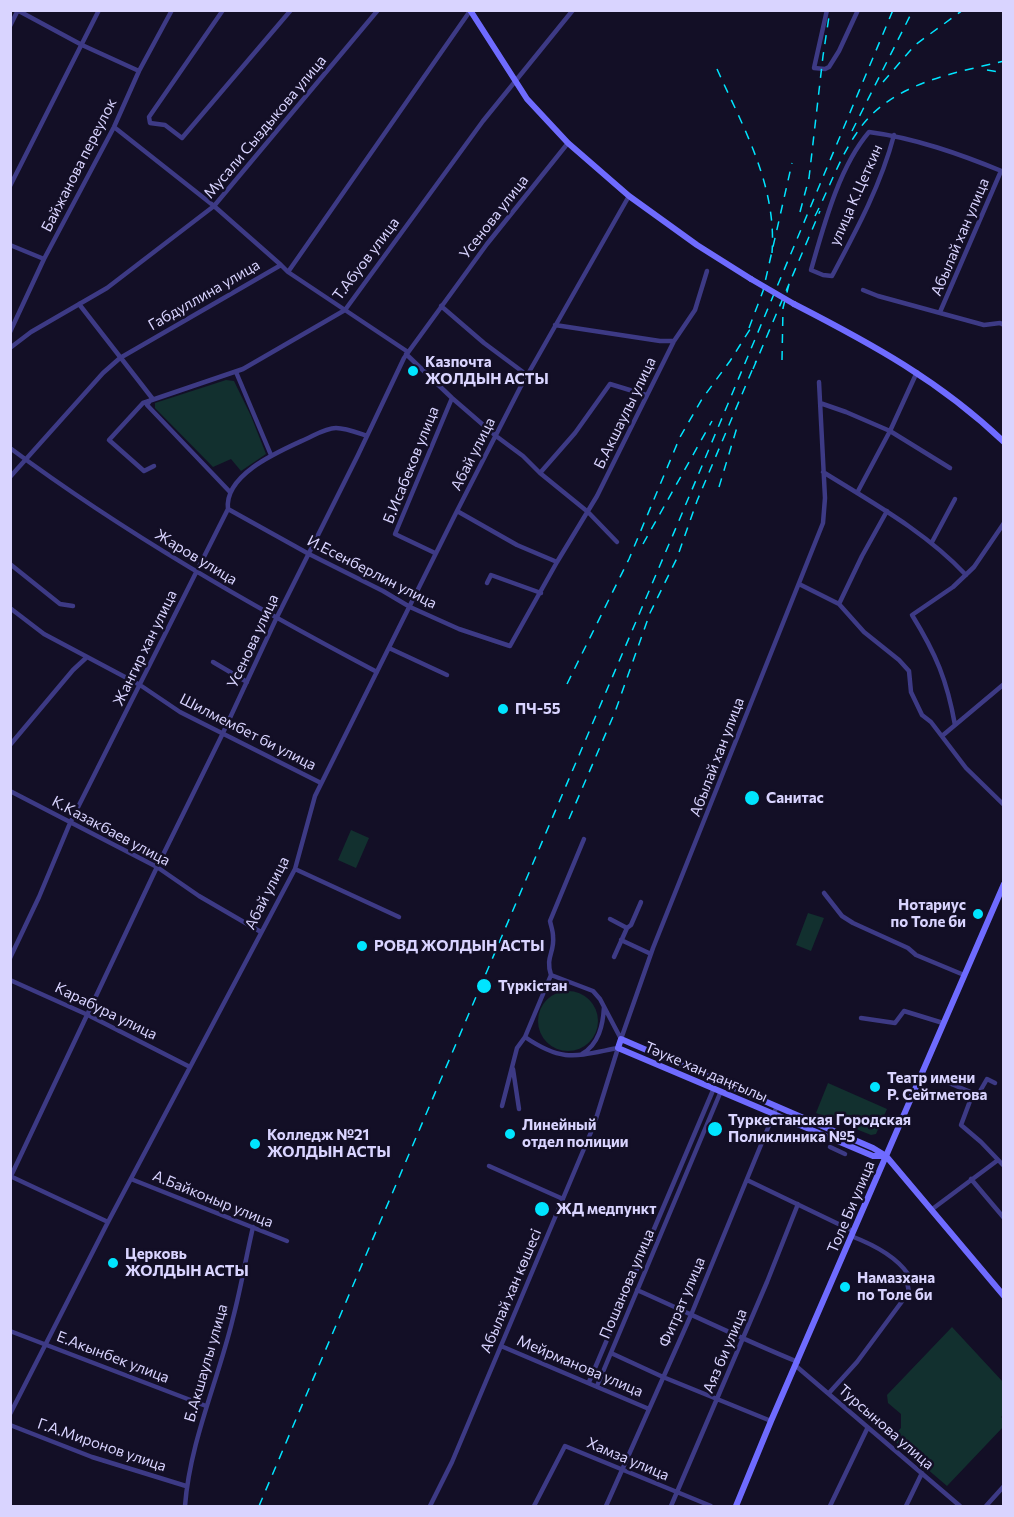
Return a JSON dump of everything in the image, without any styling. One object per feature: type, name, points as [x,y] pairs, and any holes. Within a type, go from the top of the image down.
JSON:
[{"type":"street","points":[[10,186],[99,10]]},
{"type":"street","name":"Байжанова переулок","points":[[10,332],[44,259],[114,128],[139,71],[172,10]]},
{"type":"street","points":[[223,10],[149,117],[150,123],[165,125],[182,138],[291,10]]},
{"type":"street","name":"Мусали Сыздыкова улица","points":[[10,348],[31,332],[107,288],[214,206],[378,10]]},
{"type":"street","name":"Т.Абуов улица","points":[[152,398],[236,372],[345,310],[483,121],[573,10]]},
{"type":"street","points":[[827,10],[814,68],[825,69],[833,61],[858,10]]},
{"type":"street","points":[[10,26],[18,11],[82,45],[139,71]]},
{"type":"street","points":[[288,272],[470,11],[515,82],[540,115],[568,143],[629,196],[697,245],[751,279],[898,359],[937,385],[1004,442]]},
{"type":"street","points":[[114,128],[214,206],[281,265]]},
{"type":"street","name":"улица К.Цеткин","points":[[869,132],[894,135],[879,180],[832,276],[811,270],[825,224],[858,145],[869,132]]},
{"type":"street","points":[[894,135],[936,147],[1003,172]]},
{"type":"street","name":"Усенова улица","points":[[11,1177],[276,619],[407,353],[568,143]]},
{"type":"street","name":"Абылай хан улица","points":[[940,312],[1003,172]]},
{"type":"street","name":"Абай улица","points":[[10,1414],[108,1222],[295,869],[315,796],[435,553],[527,375],[629,196]]},
{"type":"street","points":[[10,245],[44,259]]},
{"type":"street","name":"Габдуллина улица","points":[[10,477],[103,373],[120,358],[281,265],[288,272]]},
{"type":"street","name":"Б.Исабеков улица","points":[[288,272],[407,353],[452,398],[588,512],[617,542]]},
{"type":"street","name":"Б.Акшаулы улица","points":[[510,646],[556,562],[597,496],[674,341],[695,310],[708,272]]},
{"type":"street","points":[[863,290],[984,325],[1002,322]]},
{"type":"street","points":[[79,304],[152,398]]},
{"type":"street","points":[[441,306],[484,343],[527,375]]},
{"type":"street","points":[[555,325],[660,341],[674,341]]},
{"type":"street","points":[[236,372],[271,455]]},
{"type":"street","points":[[857,493],[890,431],[917,372]]},
{"type":"street","name":"Абылай хан улица","points":[[618,1048],[651,954],[823,523],[825,498],[819,382]]},
{"type":"street","points":[[540,473],[575,433],[610,384],[646,395]]},
{"type":"street","points":[[152,398],[143,403],[109,440],[144,471],[154,466]]},
{"type":"street","points":[[152,398],[147,405],[230,492],[251,467],[271,455],[334,428],[367,436]]},
{"type":"street","name":"Б.Исабеков улица","points":[[435,553],[395,534],[452,398]]},
{"type":"street","points":[[820,403],[890,431],[950,468]]},
{"type":"street","name":"Жаров улица","points":[[10,448],[118,524],[196,572],[276,619],[377,672]]},
{"type":"street","points":[[823,472],[932,542],[966,575]]},
{"type":"street","name":"Жангир хан улица","points":[[10,958],[70,823],[228,509],[230,492]]},
{"type":"street","points":[[932,542],[955,499]]},
{"type":"street","name":"И.Есенберлин улица","points":[[228,509],[410,607],[510,646]]},
{"type":"street","points":[[457,511],[517,545],[556,562]]},
{"type":"street","points":[[839,604],[887,511]]},
{"type":"street","points":[[956,725],[945,676],[933,649],[912,615],[953,587],[974,567],[1004,523]]},
{"type":"street","points":[[10,564],[60,604],[73,606]]},
{"type":"street","points":[[487,583],[491,575],[540,592]]},
{"type":"street","points":[[799,584],[839,604],[864,632],[899,660],[909,671],[911,692],[918,709],[966,768],[1004,805]]},
{"type":"street","name":"Шилмембет би улица","points":[[10,608],[45,634],[140,684],[180,712],[321,783]]},
{"type":"street","points":[[389,648],[447,675]]},
{"type":"street","points":[[10,745],[73,670],[87,657]]},
{"type":"street","points":[[213,662],[247,682]]},
{"type":"street","points":[[942,736],[1004,684]]},
{"type":"street","name":"К.Казакбаев улица","points":[[10,791],[157,867],[199,896],[261,933]]},
{"type":"street","points":[[502,1107],[517,1048],[525,1037],[551,975],[547,963],[554,935],[549,921],[584,838]]},
{"type":"street","points":[[295,869],[399,917]]},
{"type":"street","name":"Толе Би улица","points":[[736,1506],[1004,884]]},
{"type":"street","points":[[824,893],[842,916],[853,923],[908,948],[916,955],[964,975]]},
{"type":"street","points":[[614,957],[641,902]]},
{"type":"street","points":[[610,919],[627,928]]},
{"type":"street","points":[[621,940],[651,954]]},
{"type":"street","points":[[551,975],[593,991],[621,1039]]},
{"type":"street","name":"Карабура улица","points":[[10,980],[88,1015],[190,1067]]},
{"type":"street","points":[[577,1056],[594,1043],[603,1022],[604,1007]]},
{"type":"street","points":[[861,1018],[895,1023],[904,1011],[943,1023]]},
{"type":"street","points":[[525,1037],[568,1057],[618,1048]]},
{"type":"street","name":"Тәуке хан даңғылы","points":[[621,1039],[873,1148],[886,1156],[1004,1296]]},
{"type":"street","name":"Тәуке хан даңғылы","points":[[618,1048],[873,1156],[886,1156]]},
{"type":"street","name":"Абылай хан көшесі","points":[[430,1506],[452,1462],[594,1125],[618,1048]]},
{"type":"street","points":[[512,1066],[519,1109]]},
{"type":"street","points":[[994,1083],[987,1079],[979,1093],[972,1096],[961,1125],[1004,1166]]},
{"type":"street","points":[[949,1083],[973,1094],[972,1096]]},
{"type":"street","name":"Пошанова улица","points":[[589,1382],[714,1088]]},
{"type":"street","name":"Пошанова улица","points":[[597,1386],[721,1091]]},
{"type":"street","name":"Фитрат улица","points":[[606,1506],[624,1470],[691,1315],[777,1106]]},
{"type":"street","points":[[830,1147],[845,1154]]},
{"type":"street","points":[[931,1210],[998,1160]]},
{"type":"street","points":[[489,1166],[563,1199]]},
{"type":"street","points":[[11,1177],[108,1222]]},
{"type":"street","name":"А.Байконыр улица","points":[[131,1179],[287,1240]]},
{"type":"street","points":[[971,1179],[1004,1218]]},
{"type":"street","points":[[747,1180],[798,1204],[882,1250],[902,1265],[908,1274],[909,1292],[857,1362],[829,1393]]},
{"type":"street","name":"Аяз би улица","points":[[671,1506],[798,1204]]},
{"type":"street","name":"Б.Акшаулы улица","points":[[185,1506],[186,1486],[206,1406],[233,1318],[253,1227]]},
{"type":"street","name":"Турсынова улица","points":[[637,1290],[797,1364],[867,1429],[960,1506]]},
{"type":"street","name":"Е.Акынбек улица","points":[[10,1331],[206,1406]]},
{"type":"street","name":"Мейрманова улица","points":[[501,1346],[649,1409]]},
{"type":"street","points":[[611,1353],[771,1421]]},
{"type":"street","name":"Г.А.Миронов улица","points":[[10,1425],[92,1457],[186,1486]]},
{"type":"street","points":[[830,1506],[867,1429]]},
{"type":"street","name":"Хамза улица","points":[[534,1506],[565,1446],[711,1506]]},
{"type":"street","points":[[906,1506],[922,1473]]},
{"type":"street","points":[[986,1506],[1004,1486]]},
{"type":"green space","points":[[226,380],[234,381],[266,454],[241,471],[231,459],[213,467],[155,408],[155,403]]},
{"type":"green space","points":[[351,830],[369,838],[356,868],[338,860]]},
{"type":"green space","points":[[808,913],[824,918],[811,951],[796,945]]},
{"type":"green space","points":[[568,991],[585,996],[593,1004],[598,1021],[593,1038],[585,1046],[568,1051],[551,1046],[543,1038],[538,1021],[543,1004],[551,996]]},
{"type":"green space","points":[[828,1083],[887,1109],[876,1134],[871,1135],[816,1113]]},
{"type":"green space","points":[[952,1327],[1003,1382],[1003,1415],[1001,1417],[1004,1426],[947,1486],[891,1438],[901,1428],[901,1414],[888,1403],[887,1395]]},
{"type":"railway","points":[[800,212],[809,178],[830,10]]},
{"type":"railway","points":[[259,1506],[678,523],[893,10]]},
{"type":"railway","points":[[852,131],[913,10]]},
{"type":"railway","points":[[883,82],[915,45],[963,10]]},
{"type":"railway","points":[[815,216],[856,134],[869,117],[885,103],[922,84],[1004,61]]},
{"type":"railway","points":[[717,69],[748,136],[764,181],[772,228],[772,253]]},
{"type":"railway","points":[[987,70],[1004,73]]},
{"type":"railway","points":[[749,328],[763,291],[792,163]]},
{"type":"railway","points":[[782,360],[783,308],[789,284],[820,211]]},
{"type":"railway","points":[[753,369],[789,284]]},
{"type":"railway","points":[[567,684],[629,559],[680,437],[702,399],[754,323]]},
{"type":"railway","points":[[569,819],[615,712],[650,613],[677,558],[697,501],[756,361]]},
{"type":"railway","points":[[643,544],[712,421]]},
{"type":"railway","points":[[719,487],[738,424]]},
{"type":"place","name":"Казпочта ЖОЛДЫН АСТЫ","points":[[413,371]]},
{"type":"place","name":"ПЧ-55","points":[[503,709]]},
{"type":"place","name":"Санитас","points":[[752,798]]},
{"type":"place","name":"Нотариус по Толе би","points":[[978,914]]},
{"type":"place","name":"РОВД ЖОЛДЫН АСТЫ","points":[[362,946]]},
{"type":"place","name":"Түркістан","points":[[484,986]]},
{"type":"place","name":"Театр имени Р. Сейтметова","points":[[875,1087]]},
{"type":"place","name":"Туркестанская Городская Поликлиника №5","points":[[715,1129]]},
{"type":"place","name":"Линейный отдел полиции","points":[[510,1134]]},
{"type":"place","name":"Колледж №21 ЖОЛДЫН АСТЫ","points":[[255,1144]]},
{"type":"place","name":"ЖД медпункт","points":[[542,1209]]},
{"type":"place","name":"Церковь ЖОЛДЫН АСТЫ","points":[[113,1263]]},
{"type":"place","name":"Намазхана по Толе би","points":[[845,1287]]}]
